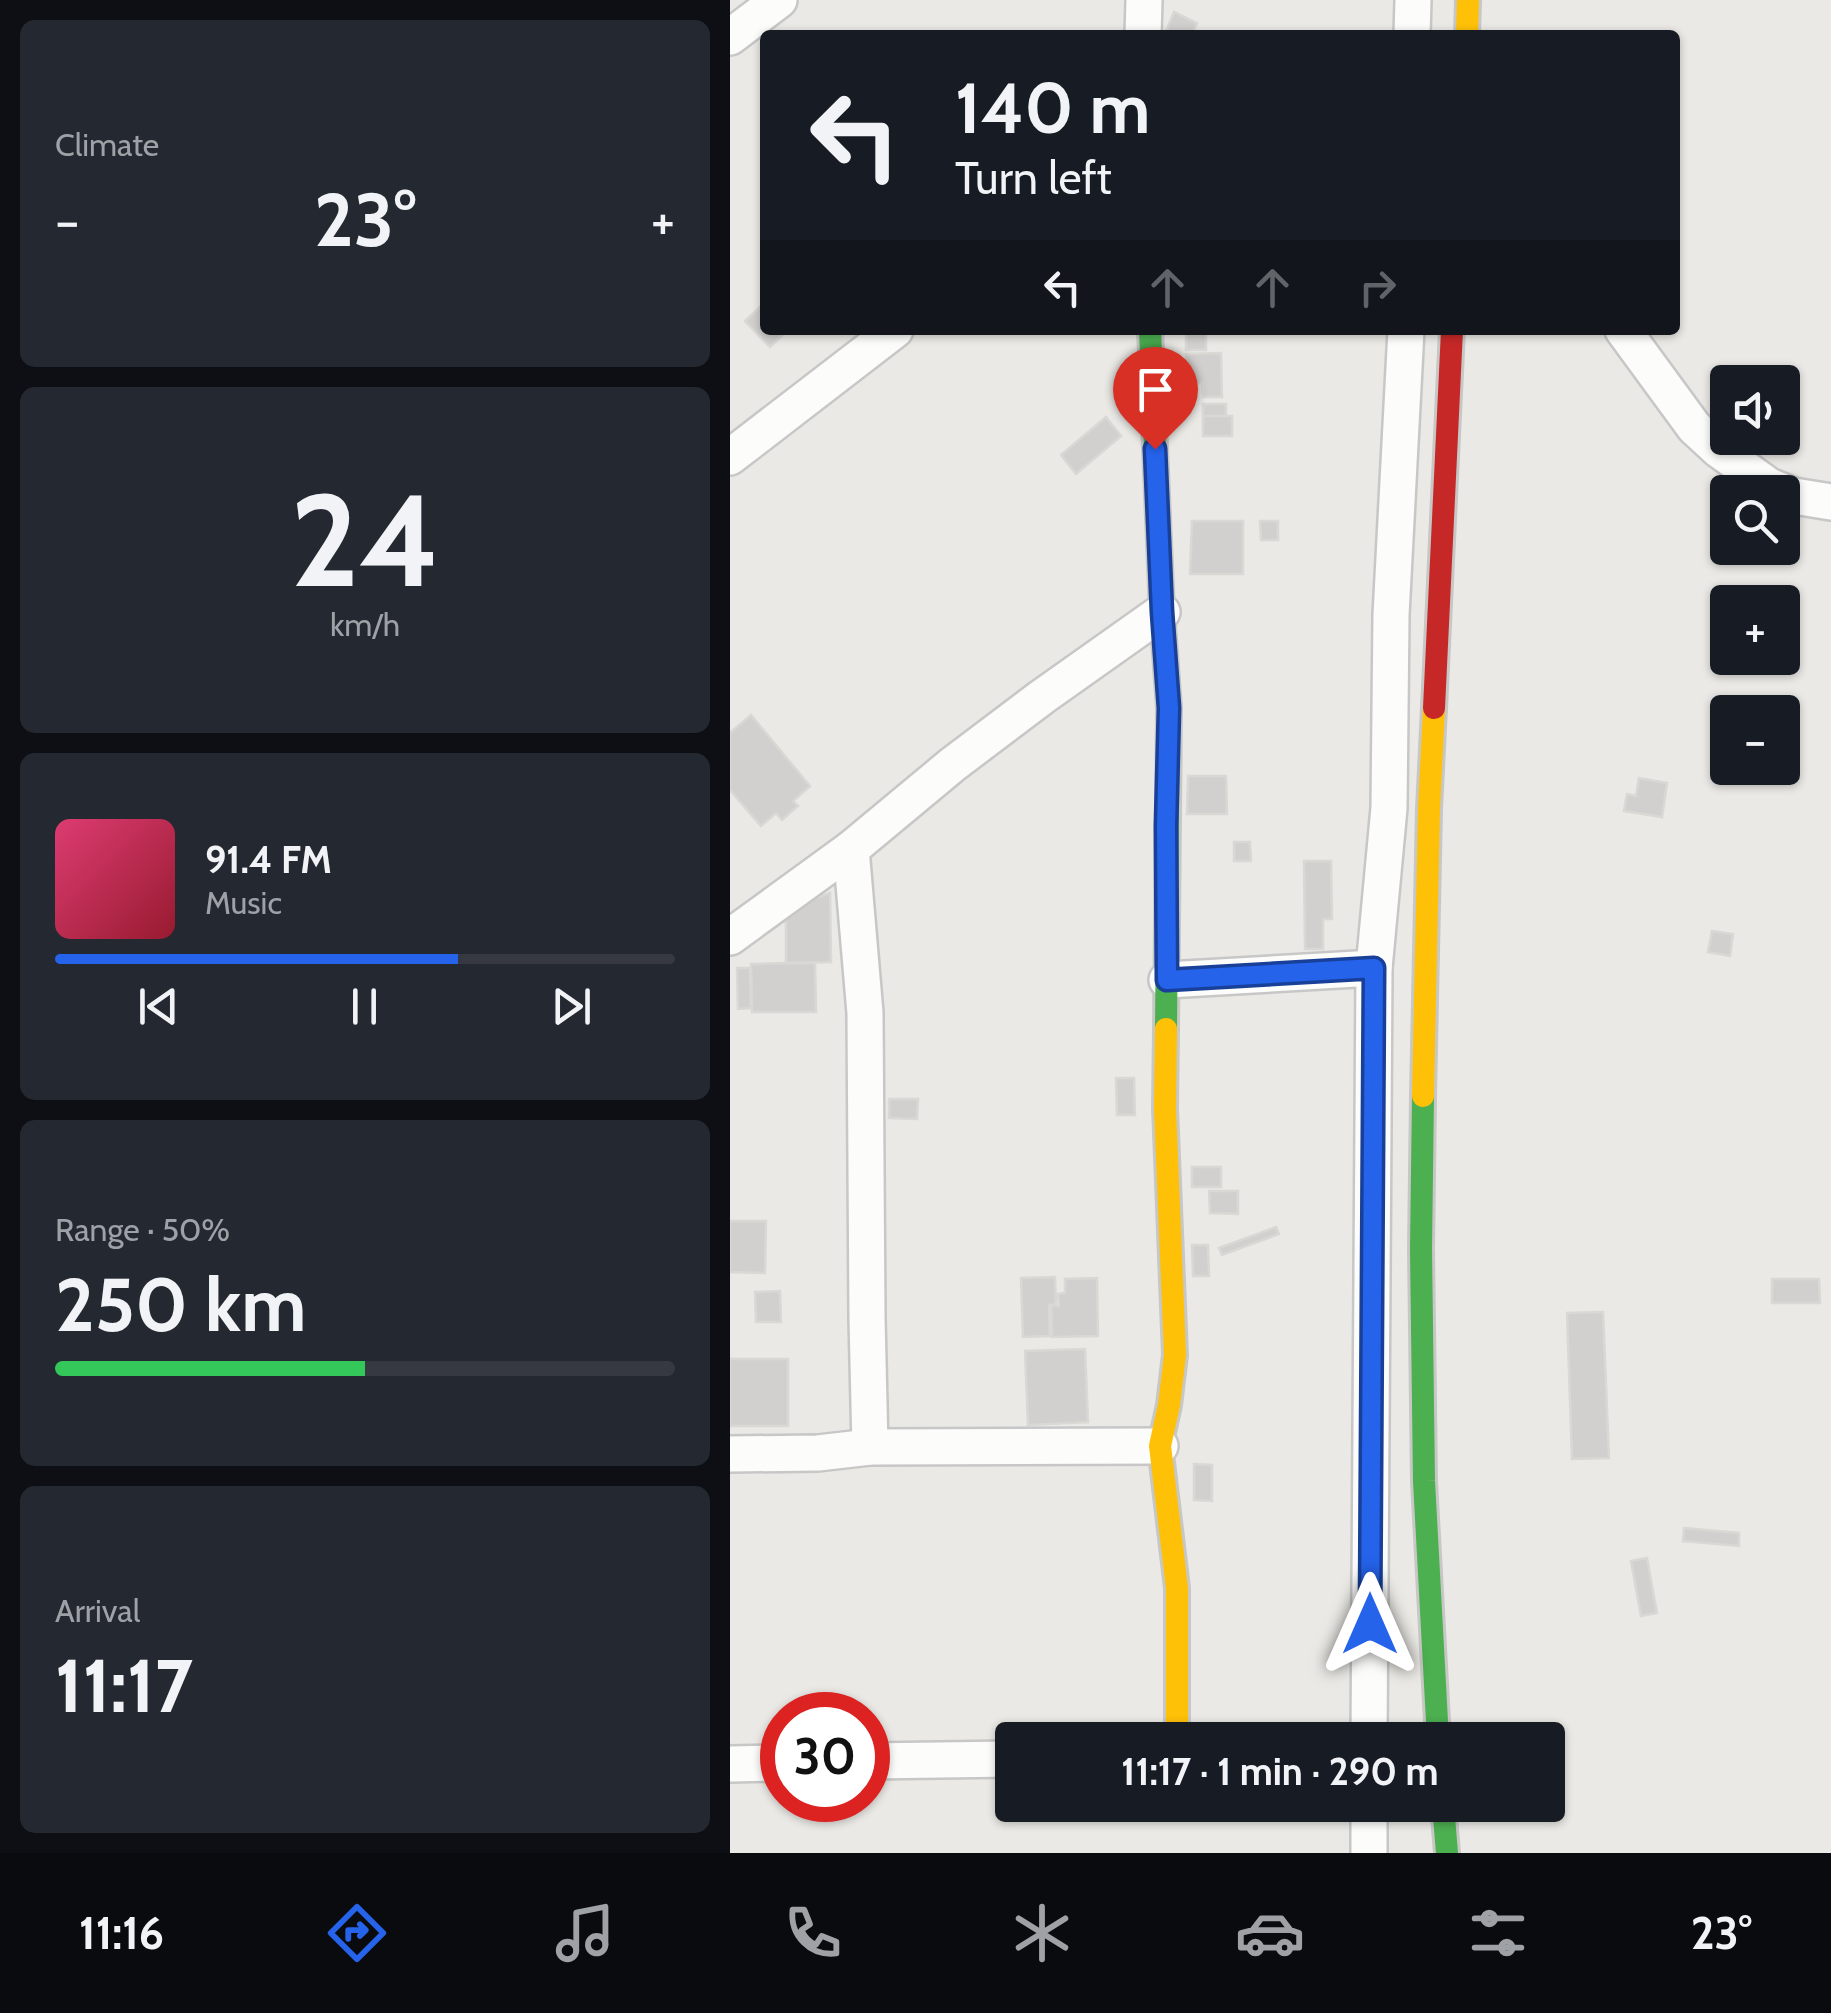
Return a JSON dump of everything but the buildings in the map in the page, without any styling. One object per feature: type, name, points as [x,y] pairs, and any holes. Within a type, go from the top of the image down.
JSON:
[{"type":"main road","points":[[1467,30],[1468,0]]},
{"type":"main road","points":[[1150,335],[1169,708],[1165,1108],[1175,1355],[1160,1446],[1177,1588],[1177,1722]]},
{"type":"main road","points":[[1437,1722],[1424,1482],[1422,1210],[1429,809],[1452,335]]},
{"type":"main road","points":[[1445,1822],[1448,1853]]},
{"type":"street","points":[[730,37],[779,0]]},
{"type":"street","points":[[1143,30],[1144,0]]},
{"type":"street","points":[[1412,30],[1413,0]]},
{"type":"street","points":[[730,457],[889,335]]},
{"type":"street","points":[[1368,1722],[1374,968],[1389,808],[1391,614],[1406,335]]},
{"type":"street","points":[[1627,335],[1686,417],[1719,450],[1768,486],[1794,496],[1831,502]]},
{"type":"street","points":[[730,937],[851,850],[997,731],[1162,612]]},
{"type":"street","points":[[851,850],[865,1013],[870,1447]]},
{"type":"street","points":[[1167,980],[1374,968]]},
{"type":"street","points":[[730,1454],[870,1447],[1160,1446]]},
{"type":"street","points":[[890,1761],[995,1759]]},
{"type":"street","points":[[730,1764],[760,1763]]},
{"type":"street","points":[[1369,1822],[1369,1853]]},
{"type":"traffic: fast","points":[[1150,335],[1169,708],[1166,1029]]},
{"type":"traffic: fast","points":[[1423,1096],[1424,1481],[1437,1722]]},
{"type":"traffic: fast","points":[[1444,1822],[1447,1853]]},
{"type":"traffic: slow","points":[[1467,30],[1468,0]]},
{"type":"traffic: slow","points":[[1423,1096],[1434,708]]},
{"type":"traffic: slow","points":[[1166,1029],[1165,1108],[1175,1355],[1160,1446],[1177,1588],[1177,1722]]},
{"type":"traffic: jam","points":[[1434,708],[1452,335]]},
{"type":"route","points":[[1155,449],[1169,708],[1167,980],[1374,968],[1370,1624]]}]
